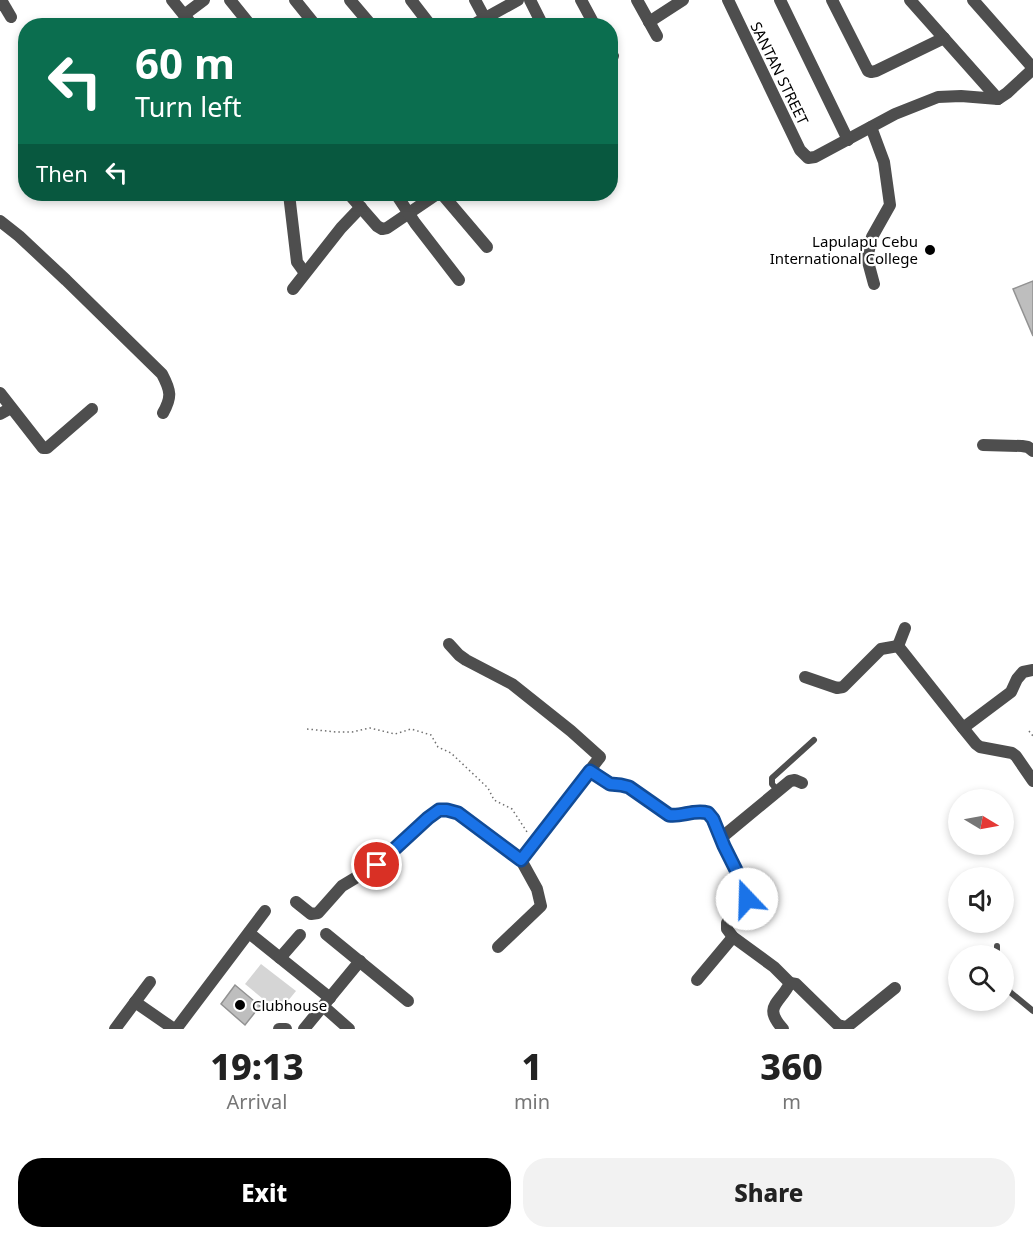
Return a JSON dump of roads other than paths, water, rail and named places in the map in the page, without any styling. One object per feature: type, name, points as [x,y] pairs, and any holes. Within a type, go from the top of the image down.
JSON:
[{"type":"street","points":[[1,0],[10,17]]},
{"type":"street","points":[[172,0],[186,18]]},
{"type":"street","points":[[184,15],[204,0]]},
{"type":"street","points":[[230,0],[245,18]]},
{"type":"street","points":[[294,0],[309,18]]},
{"type":"street","points":[[350,0],[365,18]]},
{"type":"street","points":[[411,0],[425,18]]},
{"type":"street","points":[[475,0],[485,18]]},
{"type":"street","points":[[493,18],[518,0]]},
{"type":"street","points":[[530,0],[539,18]]},
{"type":"street","points":[[581,0],[591,18]]},
{"type":"street","points":[[637,0],[657,36]]},
{"type":"street","points":[[649,22],[683,0]]},
{"type":"street","name":"SANTAN STREET","points":[[728,0],[800,150],[808,158],[815,157],[848,140]]},
{"type":"street","points":[[780,0],[848,140],[895,114],[938,97],[998,99],[1033,68],[973,0]]},
{"type":"street","points":[[832,0],[868,71],[876,71],[944,38]]},
{"type":"street","points":[[910,0],[998,99]]},
{"type":"street","points":[[871,127],[884,162],[890,205],[872,237],[867,258],[874,284]]},
{"type":"street","points":[[290,201],[297,262],[305,273]]},
{"type":"street","points":[[355,201],[382,229],[427,201]]},
{"type":"street","points":[[400,201],[459,280]]},
{"type":"street","points":[[448,201],[488,247]]},
{"type":"street","points":[[293,289],[341,228],[361,207]]},
{"type":"street","points":[[0,221],[66,280],[162,374],[170,391],[169,403],[163,413]]},
{"type":"street","points":[[0,393],[5,411],[43,448],[47,448],[92,409]]},
{"type":"street","points":[[983,445],[1022,446],[1033,451]]},
{"type":"street","points":[[898,646],[905,628]]},
{"type":"street","points":[[449,644],[466,660],[512,684],[571,730],[600,757],[521,860]]},
{"type":"street","points":[[805,677],[837,688],[843,687],[881,649],[898,646]]},
{"type":"street","points":[[898,646],[976,744],[980,747],[1012,753],[1033,781]]},
{"type":"street","points":[[963,728],[1012,691],[1023,672],[1033,670]]},
{"type":"street","points":[[590,771],[610,784],[629,787],[669,815],[676,816],[694,811],[708,813],[713,819],[748,895],[727,923],[727,929],[733,937],[774,967],[790,983],[796,984],[837,1024],[843,1027],[848,1026],[895,988]]},
{"type":"street","points":[[721,838],[790,781],[795,780],[802,783]]},
{"type":"street","points":[[296,902],[311,915],[318,913],[342,886],[377,865],[439,810],[447,810],[458,813],[521,860],[537,889],[541,906],[498,947]]},
{"type":"street","points":[[135,1002],[175,1029],[265,911]]},
{"type":"street","points":[[249,933],[280,958],[327,1002],[349,1029]]},
{"type":"street","points":[[280,958],[300,934]]},
{"type":"street","points":[[326,934],[408,1001]]},
{"type":"street","points":[[697,980],[733,937]]},
{"type":"street","points":[[304,1029],[360,961]]},
{"type":"street","points":[[115,1029],[150,981]]},
{"type":"street","points":[[783,1029],[774,1020],[774,1005],[790,983]]},
{"type":"street","points":[[279,1029],[286,1029]]},
{"type":"lane","points":[[778,791],[772,784],[772,778],[814,740]]},
{"type":"lane","points":[[1014,995],[1033,1011]]},
{"type":"place","name":"Lapulapu Cebu International College","points":[[930,250]]},
{"type":"place","name":"Clubhouse","points":[[240,1005]]}]
